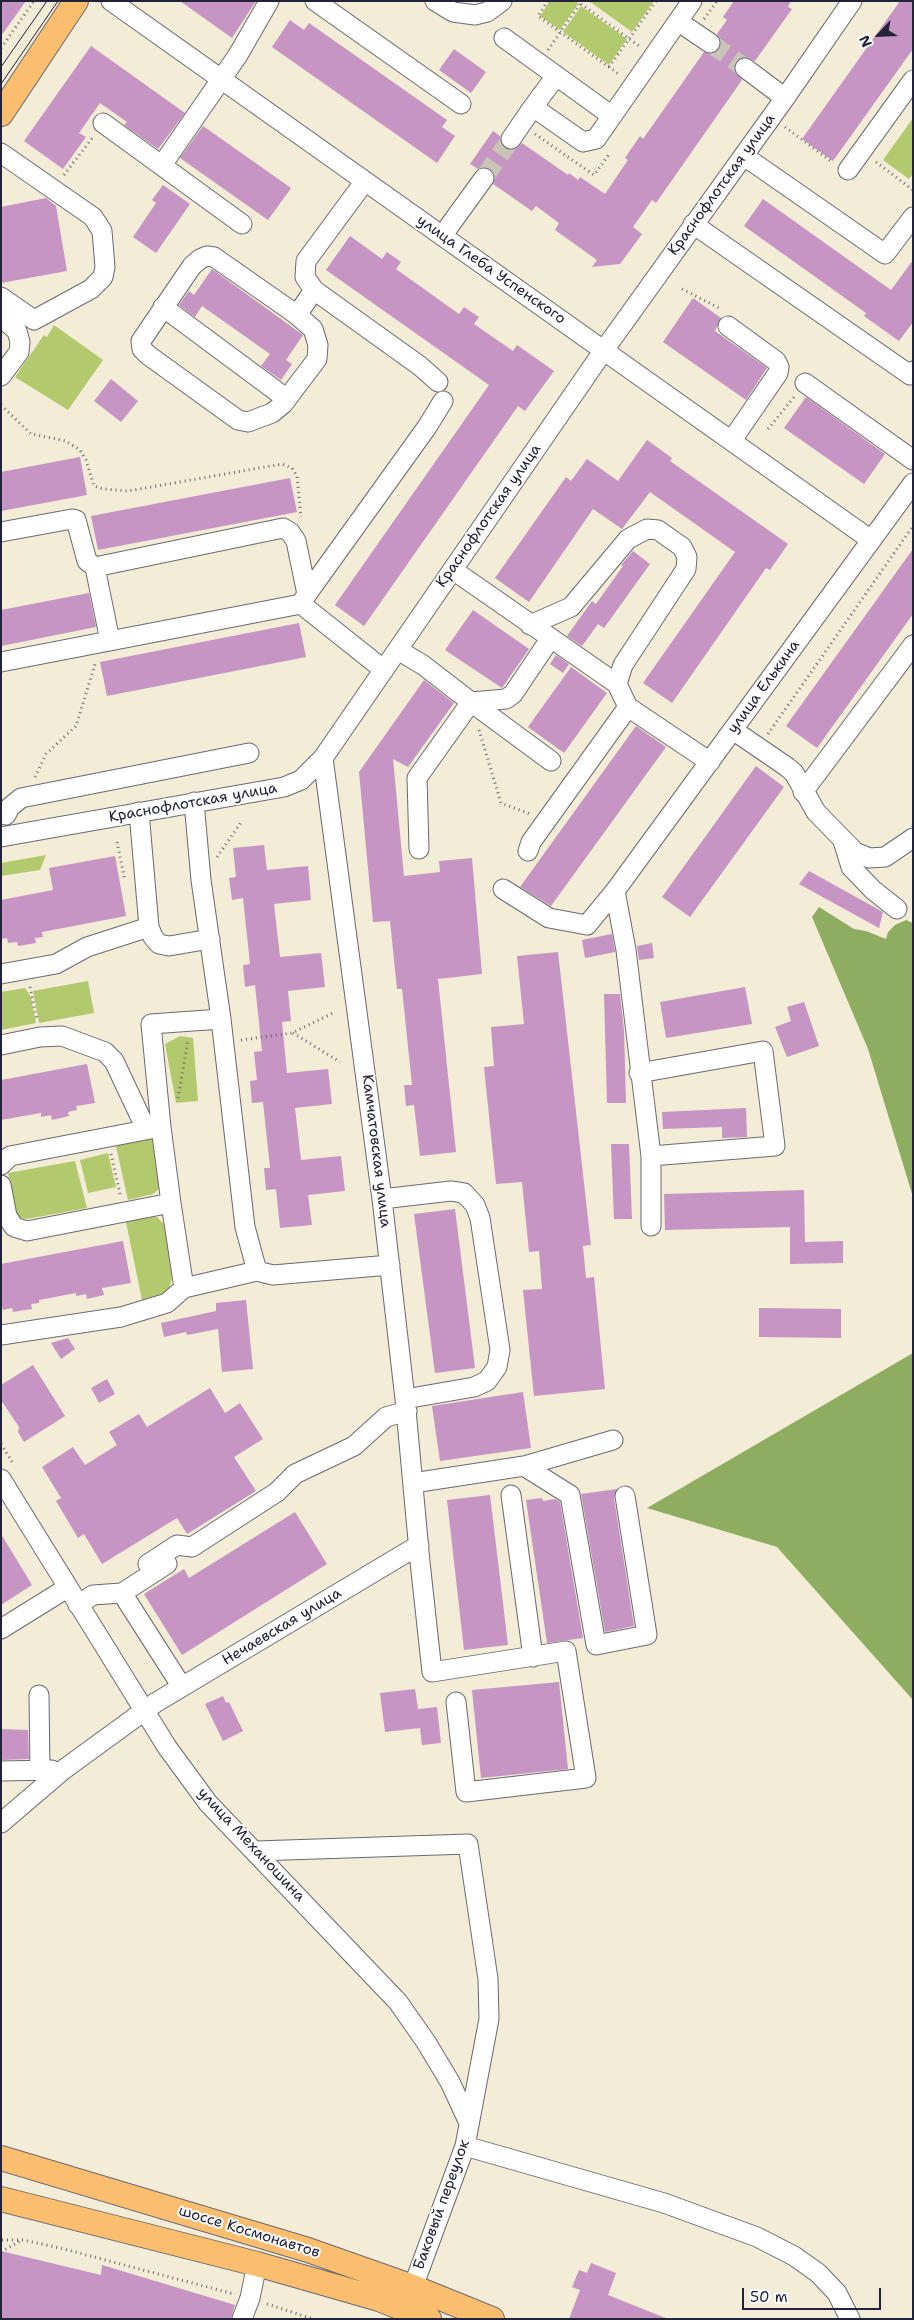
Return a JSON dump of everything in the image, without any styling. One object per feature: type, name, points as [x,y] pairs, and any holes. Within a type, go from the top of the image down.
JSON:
[{"type":"main road","points":[[1,114],[69,4]]},
{"type":"main road","name":"шоссе Космонавтов","points":[[1,2158],[308,2250],[413,2287],[492,2319]]},
{"type":"main road","name":"шоссе Космонавтов","points":[[1,2199],[257,2264],[379,2299],[429,2319]]},
{"type":"street","name":"улица Глеба Успенского","points":[[110,1],[871,540]]},
{"type":"street","points":[[162,165],[221,79],[269,1]]},
{"type":"street","points":[[316,1],[461,104]]},
{"type":"street","points":[[435,1],[453,12],[475,15],[487,12],[502,1]]},
{"type":"street","points":[[533,107],[582,142],[596,138],[692,1]]},
{"type":"street","name":"Краснофлотская улица","points":[[6,837],[284,787],[301,780],[323,758],[604,350],[693,224],[786,98],[852,1]]},
{"type":"street","points":[[679,22],[710,43]]},
{"type":"street","points":[[504,38],[612,116]]},
{"type":"street","points":[[745,68],[786,98]]},
{"type":"street","points":[[511,139],[556,76]]},
{"type":"street","points":[[848,170],[913,80]]},
{"type":"street","points":[[103,123],[242,224]]},
{"type":"street","points":[[1,152],[93,217],[102,231],[105,267],[103,277],[91,289],[34,320],[1,297]]},
{"type":"street","points":[[744,156],[885,254],[913,217]]},
{"type":"street","points":[[442,236],[484,178]]},
{"type":"street","points":[[365,181],[306,261],[305,277],[314,290],[420,366],[438,382]]},
{"type":"street","points":[[693,224],[910,375],[913,371]]},
{"type":"street","points":[[207,256],[214,257],[297,315],[313,329],[318,345],[317,359],[287,399],[272,413],[248,422],[238,420],[142,349],[141,341],[163,307],[192,266],[207,256]]},
{"type":"street","points":[[297,315],[314,290]]},
{"type":"street","points":[[163,307],[287,399]]},
{"type":"street","points":[[1,317],[17,331],[20,342],[18,352],[1,376]]},
{"type":"street","points":[[728,326],[776,361],[779,367],[778,373],[732,440]]},
{"type":"street","points":[[805,383],[913,460]]},
{"type":"street","points":[[1,662],[304,599],[427,427],[443,401]]},
{"type":"street","name":"улица Елькина","points":[[503,889],[549,918],[587,925],[615,891],[913,483]]},
{"type":"street","points":[[1,532],[72,519],[76,520],[87,561],[95,567],[107,641]]},
{"type":"street","points":[[95,567],[283,528],[290,532],[296,541],[304,599],[384,670]]},
{"type":"street","points":[[530,625],[571,607],[628,539],[647,529],[658,530],[682,547],[687,556],[686,569],[623,665],[617,684]]},
{"type":"street","points":[[452,570],[617,684],[628,707],[710,762]]},
{"type":"street","points":[[470,702],[499,701],[513,694],[550,639]]},
{"type":"street","points":[[803,792],[913,645]]},
{"type":"street","points":[[398,650],[423,665],[551,761]]},
{"type":"street","points":[[419,849],[417,778],[470,702]]},
{"type":"street","points":[[528,851],[531,842],[546,820],[628,707]]},
{"type":"street","points":[[733,730],[788,767],[794,773],[816,812],[855,852],[876,859],[891,854],[913,838]]},
{"type":"street","points":[[6,837],[4,812],[26,797],[249,753]]},
{"type":"street","name":"Камчатовская улица","points":[[323,758],[390,1265],[406,1405],[418,1544],[432,1672],[533,1657]]},
{"type":"street","points":[[194,802],[201,880],[221,1019],[245,1227],[257,1271]]},
{"type":"street","points":[[139,812],[149,927],[153,937],[159,944],[169,946],[210,940]]},
{"type":"street","points":[[842,840],[851,867],[872,890],[897,909]]},
{"type":"street","points":[[615,891],[626,950],[650,1156],[650,1226]]},
{"type":"street","points":[[1,974],[56,964],[88,946],[149,927]]},
{"type":"street","points":[[184,1288],[171,1203],[153,1128],[151,1024],[221,1019]]},
{"type":"street","points":[[1,1045],[40,1037],[62,1036],[105,1052],[114,1061],[153,1128]]},
{"type":"street","points":[[639,1073],[764,1052],[775,1146],[650,1156]]},
{"type":"street","points":[[1,1165],[10,1156],[153,1128]]},
{"type":"street","points":[[1,1185],[7,1216],[14,1227],[27,1232],[171,1203]]},
{"type":"street","points":[[148,1564],[178,1545],[192,1547],[277,1492],[295,1474],[354,1446],[386,1417],[406,1405],[474,1387],[487,1381],[497,1367],[500,1350],[480,1218],[475,1205],[464,1192],[450,1190],[382,1200]]},
{"type":"street","points":[[1,1335],[121,1317],[167,1302],[184,1288],[257,1271],[272,1275],[390,1265]]},
{"type":"street","points":[[413,1484],[524,1466],[613,1440]]},
{"type":"street","points":[[524,1466],[570,1495],[596,1645],[647,1635],[625,1496]]},
{"type":"street","name":"улица Механошина","points":[[1,1478],[166,1747],[208,1803],[256,1851],[398,2002],[446,2074],[469,2123]]},
{"type":"street","points":[[456,1702],[466,1792],[586,1778],[566,1652],[533,1657],[510,1495]]},
{"type":"street","points":[[78,1605],[93,1595],[122,1593],[182,1554],[200,1555],[280,1503]]},
{"type":"street","name":"Нечаевская улица","points":[[1,1823],[63,1770],[145,1710],[418,1544]]},
{"type":"street","points":[[1,1629],[67,1588]]},
{"type":"street","points":[[122,1593],[182,1687]]},
{"type":"street","points":[[40,1695],[40,1770]]},
{"type":"street","points":[[1,1771],[63,1770]]},
{"type":"street","name":"Баковый переулок","points":[[256,1851],[468,1844],[488,1979],[489,2019],[465,2146],[413,2287]]},
{"type":"street","points":[[465,2146],[664,2203],[757,2237],[794,2256],[818,2273],[837,2293],[850,2319]]},
{"type":"street","points":[[242,2319],[250,2298],[257,2264]]},
{"type":"path","points":[[1,48],[34,1]]},
{"type":"path","points":[[548,1],[538,16],[634,85]]},
{"type":"path","points":[[577,1],[654,57]]},
{"type":"path","points":[[610,67],[656,1]]},
{"type":"path","points":[[58,170],[65,175],[103,123]]},
{"type":"path","points":[[783,126],[833,163],[848,170]]},
{"type":"path","points":[[862,151],[913,190]]},
{"type":"path","points":[[682,289],[694,296]]},
{"type":"path","points":[[768,429],[805,383]]},
{"type":"path","points":[[1,406],[30,434],[66,441],[80,450],[86,460],[94,486],[103,489],[128,491],[282,464],[292,468],[296,476],[301,517],[290,532]]},
{"type":"path","points":[[759,746],[913,526]]},
{"type":"path","points":[[26,797],[46,754],[76,726],[96,660],[107,641]]},
{"type":"path","points":[[470,702],[501,803],[546,820]]},
{"type":"path","points":[[201,880],[242,821]]},
{"type":"path","points":[[117,842],[126,890]]},
{"type":"path","points":[[27,969],[40,1037]]},
{"type":"path","points":[[223,1042],[292,1033],[335,1012]]},
{"type":"path","points":[[177,1103],[191,1020]]},
{"type":"path","points":[[292,1033],[340,1062]]},
{"type":"path","points":[[107,1137],[124,1212]]},
{"type":"path","points":[[2,2240],[23,2240],[250,2298],[313,2319]]},
{"type":"path","points":[[1,2252],[23,2240]]},
{"type":"path","points":[[298,2319],[300,2314]]},
{"type":"green space","points":[[550,1],[574,1],[578,4],[560,30],[540,16]]},
{"type":"green space","points":[[589,1],[654,1],[632,32]]},
{"type":"green space","points":[[581,6],[627,39],[609,65],[563,32]]},
{"type":"green space","points":[[913,118],[913,174],[909,179],[883,160]]},
{"type":"green space","points":[[54,325],[103,360],[68,410],[15,377],[44,335],[47,337]]},
{"type":"green space","points":[[46,855],[40,870],[1,876],[1,863]]},
{"type":"green space","points":[[819,907],[854,929],[866,931],[886,939],[888,932],[895,925],[906,920],[913,923],[913,1197],[868,1049],[812,917]]},
{"type":"green space","points":[[88,981],[94,1013],[39,1023],[33,991]]},
{"type":"green space","points":[[25,988],[31,997],[36,1023],[1,1030],[1,992]]},
{"type":"green space","points":[[180,1036],[193,1038],[198,1101],[176,1103],[165,1044]]},
{"type":"green space","points":[[148,1135],[155,1141],[165,1184],[153,1194],[128,1200],[115,1142]]},
{"type":"green space","points":[[108,1153],[116,1187],[88,1193],[80,1160]]},
{"type":"green space","points":[[75,1161],[87,1208],[27,1219],[20,1218],[16,1213],[8,1173]]},
{"type":"green space","points":[[157,1217],[164,1224],[172,1277],[169,1290],[142,1300],[126,1222]]},
{"type":"green space","points":[[913,1353],[913,1700],[777,1547],[647,1508]]},
{"type":"building","points":[[1,1],[26,1],[1,36]]},
{"type":"building","points":[[180,1],[256,1],[232,38]]},
{"type":"building","points":[[734,1],[791,1],[788,7],[792,9],[755,61],[746,57],[736,62],[735,72],[742,80],[656,203],[652,200],[633,227],[642,234],[620,264],[592,267],[597,260],[555,230],[559,223],[536,206],[532,211],[493,184],[494,174],[490,169],[485,167],[478,169],[470,164],[493,131],[500,136],[501,143],[505,148],[515,149],[522,143],[568,175],[569,173],[578,180],[580,177],[605,194],[628,160],[625,158],[640,136],[643,139],[704,52],[714,53],[720,49],[721,43],[717,34],[727,20],[723,17]]},
{"type":"building","points":[[900,1],[913,1],[913,49],[833,161],[802,139]]},
{"type":"building","points":[[290,20],[304,30],[309,23],[447,120],[442,127],[455,136],[437,163],[272,47]]},
{"type":"building","points":[[91,46],[185,113],[158,149],[124,125],[127,122],[100,103],[79,133],[86,137],[63,169],[24,141]]},
{"type":"building","points":[[454,49],[486,72],[471,93],[439,70]]},
{"type":"building","points":[[203,126],[291,188],[268,220],[180,158]]},
{"type":"building","points":[[163,185],[190,204],[156,253],[133,237],[156,203],[152,200]]},
{"type":"building","points":[[46,198],[56,206],[67,271],[1,283],[1,207]]},
{"type":"building","points":[[763,199],[891,290],[913,260],[913,322],[899,341],[864,316],[866,313],[744,226]]},
{"type":"building","points":[[350,236],[382,259],[387,252],[401,262],[396,269],[459,314],[464,307],[479,317],[474,324],[513,351],[517,345],[554,371],[525,411],[518,406],[364,626],[335,605],[489,385],[326,270]]},
{"type":"building","points":[[212,269],[303,335],[286,360],[292,364],[281,380],[261,366],[270,354],[202,306],[195,317],[179,305],[189,291],[194,295]]},
{"type":"building","points":[[693,298],[721,318],[715,331],[767,368],[746,400],[663,342]]},
{"type":"building","points":[[111,379],[138,401],[121,422],[94,401]]},
{"type":"building","points":[[806,397],[885,454],[864,484],[784,428]]},
{"type":"building","points":[[647,440],[672,458],[670,461],[788,544],[770,570],[766,568],[672,703],[643,683],[735,552],[650,492],[622,529],[593,509],[529,602],[495,578],[566,477],[571,481],[587,459],[618,481]]},
{"type":"building","points":[[80,457],[87,495],[1,511],[1,472]]},
{"type":"building","points":[[290,478],[297,512],[98,550],[91,516]]},
{"type":"building","points":[[913,549],[913,614],[817,748],[786,726]]},
{"type":"building","points":[[633,551],[650,564],[604,628],[598,624],[582,646],[567,636],[592,601],[596,604],[623,566],[621,565]]},
{"type":"building","points":[[89,593],[96,627],[1,646],[1,610]]},
{"type":"building","points":[[473,610],[529,649],[502,688],[445,650]]},
{"type":"building","points":[[299,623],[306,657],[107,696],[100,662]]},
{"type":"building","points":[[556,655],[569,664],[563,673],[550,664]]},
{"type":"building","points":[[571,667],[607,693],[564,753],[528,727]]},
{"type":"building","points":[[424,680],[454,703],[408,767],[393,759],[404,876],[440,872],[439,861],[472,858],[482,974],[438,979],[456,1152],[420,1156],[414,1105],[406,1106],[404,1085],[412,1085],[402,989],[397,989],[390,921],[373,922],[359,772]]},
{"type":"building","points":[[636,726],[666,747],[551,906],[520,887]]},
{"type":"building","points":[[756,766],[784,787],[690,917],[662,897]]},
{"type":"building","points":[[264,845],[267,870],[308,866],[311,900],[274,904],[280,957],[321,953],[325,987],[288,991],[291,1021],[282,1022],[287,1073],[328,1069],[332,1104],[295,1108],[301,1160],[341,1156],[345,1191],[308,1195],[312,1225],[280,1228],[276,1189],[266,1190],[264,1168],[270,1168],[263,1102],[252,1103],[250,1081],[257,1080],[254,1052],[262,1051],[255,985],[245,987],[243,965],[250,964],[243,898],[232,900],[229,878],[236,877],[233,848]]},
{"type":"building","points":[[115,856],[126,916],[42,932],[43,937],[35,938],[36,943],[18,946],[17,942],[8,943],[7,938],[1,939],[1,900],[53,890],[49,868]]},
{"type":"building","points":[[809,871],[883,912],[879,928],[799,884]]},
{"type":"building","points":[[612,934],[615,952],[585,958],[582,940]]},
{"type":"building","points":[[652,943],[654,958],[639,960],[637,946]]},
{"type":"building","points":[[558,952],[591,1245],[583,1246],[586,1278],[594,1277],[605,1389],[534,1396],[523,1290],[542,1289],[539,1251],[529,1252],[522,1182],[496,1184],[484,1067],[494,1066],[491,1027],[524,1024],[517,956]]},
{"type":"building","points":[[745,987],[752,1024],[666,1038],[660,1002]]},
{"type":"building","points":[[604,994],[620,994],[624,1030],[626,1103],[607,1103]]},
{"type":"building","points":[[804,1002],[819,1046],[787,1057],[775,1027],[791,1021],[787,1007]]},
{"type":"building","points":[[87,1064],[95,1103],[76,1106],[77,1110],[68,1112],[69,1116],[52,1120],[51,1115],[41,1117],[41,1113],[1,1120],[1,1080]]},
{"type":"building","points":[[746,1108],[747,1137],[722,1138],[722,1127],[663,1129],[662,1112]]},
{"type":"building","points":[[611,1144],[629,1144],[632,1219],[614,1219]]},
{"type":"building","points":[[804,1190],[805,1242],[843,1241],[843,1263],[790,1264],[790,1227],[665,1230],[664,1194]]},
{"type":"building","points":[[455,1209],[475,1368],[435,1373],[414,1214]]},
{"type":"building","points":[[123,1241],[131,1283],[102,1288],[104,1295],[87,1299],[86,1294],[76,1296],[76,1293],[39,1300],[39,1303],[31,1304],[32,1309],[13,1312],[12,1308],[3,1310],[1,1302],[1,1264]]},
{"type":"building","points":[[246,1300],[253,1369],[222,1372],[218,1329],[187,1335],[186,1332],[164,1337],[161,1323],[216,1311],[216,1303]]},
{"type":"building","points":[[759,1308],[841,1309],[841,1338],[759,1337]]},
{"type":"building","points":[[68,1338],[75,1349],[61,1359],[51,1343]]},
{"type":"building","points":[[33,1365],[65,1416],[24,1442],[18,1432],[19,1427],[1,1400],[1,1385]]},
{"type":"building","points":[[107,1379],[115,1394],[99,1403],[91,1388]]},
{"type":"building","points":[[210,1388],[225,1413],[240,1403],[263,1439],[234,1457],[256,1491],[187,1534],[177,1518],[102,1564],[84,1534],[78,1538],[56,1501],[61,1498],[42,1467],[73,1447],[85,1465],[117,1445],[109,1432],[139,1414],[147,1427]]},
{"type":"building","points":[[523,1392],[531,1448],[440,1461],[432,1406]]},
{"type":"building","points":[[617,1489],[614,1498],[634,1626],[605,1632],[581,1494]]},
{"type":"building","points":[[490,1495],[508,1645],[464,1650],[447,1500]]},
{"type":"building","points":[[542,1498],[543,1501],[555,1499],[560,1502],[583,1638],[547,1643],[526,1500]]},
{"type":"building","points":[[295,1512],[327,1564],[182,1655],[144,1594],[184,1569],[189,1578]]},
{"type":"building","points":[[1,1534],[32,1585],[1,1605]]},
{"type":"building","points":[[559,1682],[568,1769],[481,1778],[472,1690]]},
{"type":"building","points":[[415,1689],[418,1709],[437,1707],[441,1743],[422,1745],[420,1728],[385,1732],[380,1693]]},
{"type":"building","points":[[223,1696],[226,1703],[229,1702],[243,1731],[223,1741],[205,1704]]},
{"type":"building","points":[[1,1729],[28,1730],[29,1759],[1,1760]]},
{"type":"building","points":[[1,2251],[101,2275],[102,2265],[235,2305],[231,2319],[1,2319]]},
{"type":"building","points":[[591,2263],[616,2273],[608,2295],[668,2319],[569,2319],[580,2290],[572,2287],[579,2270],[587,2273]]},
{"type":"tunnel","points":[[710,43],[745,68]]},
{"type":"tunnel","points":[[484,178],[511,139]]},
{"type":"tram line","points":[[1,67],[47,1]]},
{"type":"tram line","points":[[1,84],[58,1]]}]
